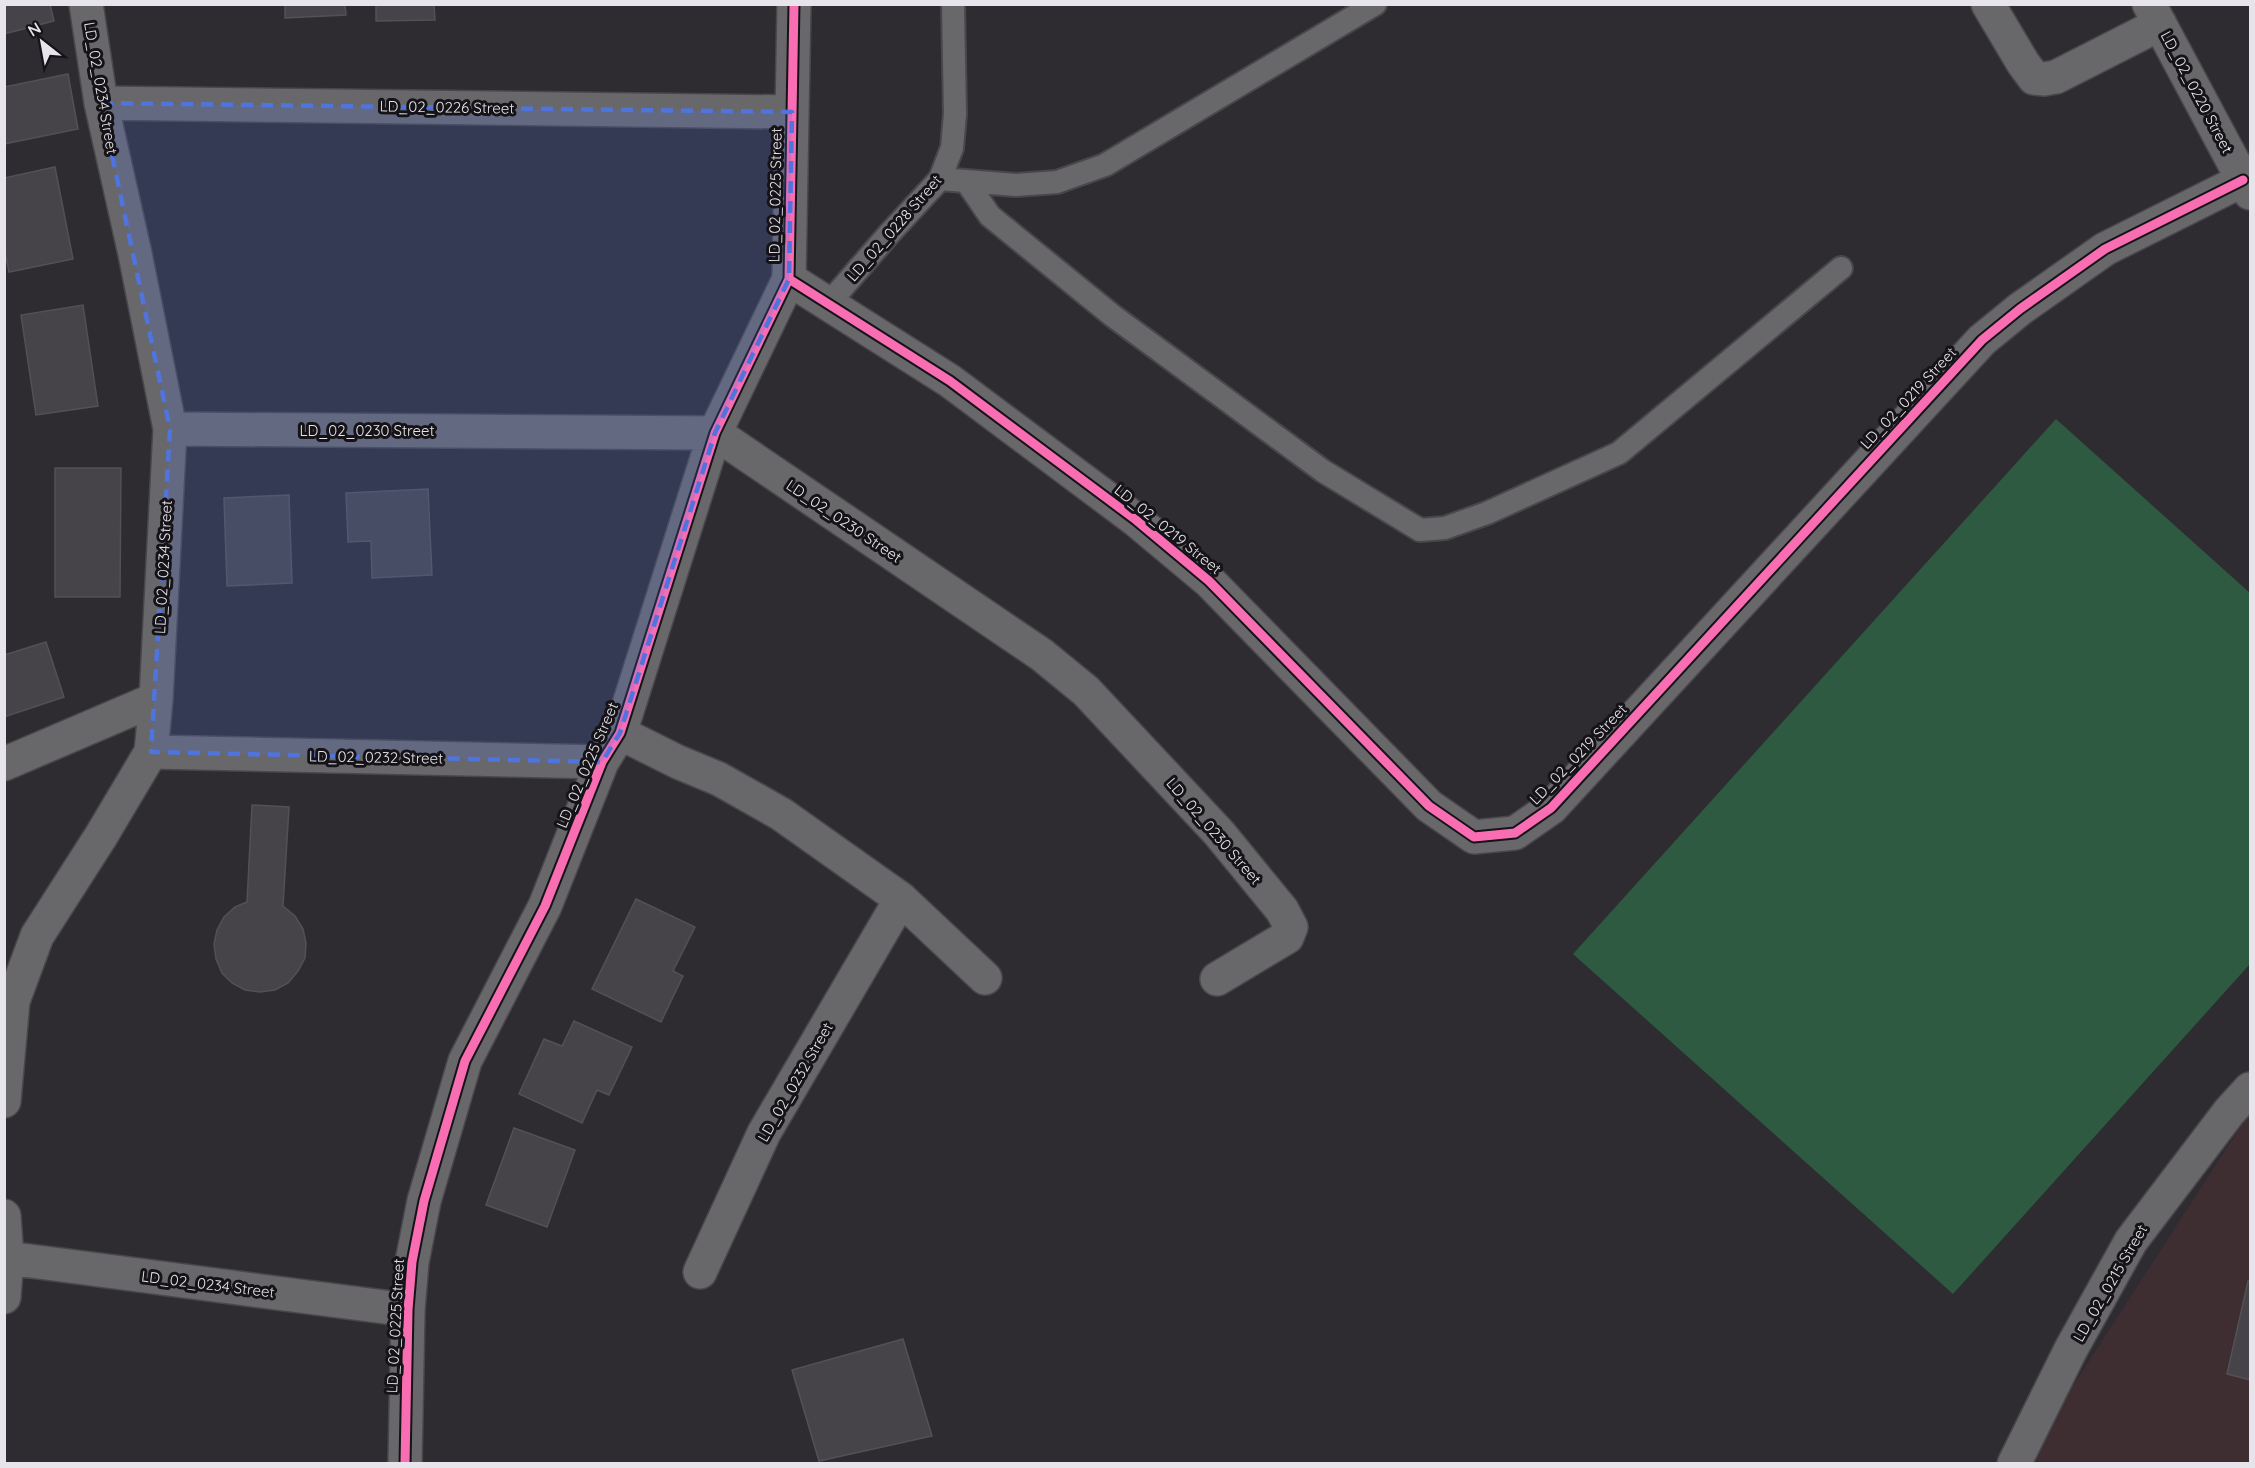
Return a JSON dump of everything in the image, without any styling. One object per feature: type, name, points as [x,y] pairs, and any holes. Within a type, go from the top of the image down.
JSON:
[{"type":"street","name":"LD_02_0234 Street","points":[[4,1101],[13,1001],[37,936],[151,752],[156,699],[170,429],[135,254],[101,103],[86,4]]},
{"type":"street","name":"LD_02_0225 Street","points":[[405,1464],[408,1310],[412,1262],[424,1201],[465,1061],[545,906],[602,762],[620,733],[715,433],[789,279],[794,4]]},
{"type":"street","name":"LD_02_0220 Street","points":[[1988,4],[2034,78],[2044,79],[2056,76],[2154,14],[2247,186]]},
{"type":"street","name":"LD_02_0226 Street","points":[[101,103],[792,112]]},
{"type":"street","name":"LD_02_0219 Street","points":[[789,279],[950,381],[1136,520],[1209,580],[1429,806],[1474,837],[1515,833],[1551,808],[1982,340],[2020,309],[2105,249],[2247,186]]},
{"type":"street","name":"LD_02_0230 Street","points":[[170,429],[715,433],[1042,655],[1086,691],[1219,833],[1282,910],[1291,927],[1287,937],[1217,979]]},
{"type":"street","points":[[4,764],[156,699]]},
{"type":"street","points":[[620,733],[678,762],[719,779],[781,814],[901,899],[986,978]]},
{"type":"street","name":"LD_02_0232 Street","points":[[151,752],[602,762]]},
{"type":"street","name":"LD_02_0232 Street","points":[[700,1272],[764,1133],[901,899]]},
{"type":"street","name":"LD_02_0215 Street","points":[[2014,1464],[2071,1349],[2131,1241],[2229,1112],[2250,1089]]},
{"type":"street","points":[[4,1216],[7,1258],[4,1297]]},
{"type":"street","name":"LD_02_0234 Street","points":[[7,1258],[408,1310]]},
{"type":"lane","name":"LD_02_0228 Street","points":[[829,303],[940,179],[952,148],[955,114],[953,4]]},
{"type":"lane","points":[[940,179],[1016,185],[1057,182],[1105,165],[1376,4]]},
{"type":"lane","points":[[966,181],[990,216],[1113,316],[1323,471],[1420,530],[1446,528],[1487,513],[1619,453],[1841,268]]},
{"type":"highlighted area","points":[[101,103],[792,112],[789,279],[715,433],[620,733],[602,762],[151,752],[170,429]]},
{"type":"shaded area","points":[[2250,1112],[2250,1463],[2045,1464],[2027,1457]]},
{"type":"green space","points":[[2056,419],[2250,593],[2250,964],[1953,1294],[1573,954]]},
{"type":"building","points":[[4,4],[50,4],[54,21],[4,34]]},
{"type":"building","points":[[285,4],[345,4],[346,15],[285,18]]},
{"type":"building","points":[[376,4],[434,4],[435,20],[376,21]]},
{"type":"building","points":[[68,74],[78,129],[4,144],[4,87]]},
{"type":"building","points":[[55,167],[73,259],[9,272],[4,247],[4,178]]},
{"type":"building","points":[[83,305],[98,406],[36,415],[21,315]]},
{"type":"building","points":[[55,468],[121,468],[120,597],[55,597]]},
{"type":"building","points":[[428,489],[432,575],[372,578],[371,541],[348,542],[346,493]]},
{"type":"building","points":[[289,495],[292,583],[227,586],[224,498]]},
{"type":"building","points":[[46,642],[64,697],[4,717],[4,655]]},
{"type":"building","points":[[252,805],[289,807],[283,906],[295,916],[303,929],[306,943],[305,958],[288,983],[275,990],[260,992],[245,990],[232,983],[222,973],[216,959],[214,944],[217,930],[224,917],[235,907],[247,902]]},
{"type":"building","points":[[636,899],[695,927],[673,971],[683,976],[661,1022],[592,989]]},
{"type":"building","points":[[574,1021],[632,1047],[609,1095],[597,1090],[582,1123],[519,1094],[544,1039],[562,1046]]},
{"type":"building","points":[[514,1128],[575,1150],[547,1227],[486,1205]]},
{"type":"building","points":[[2248,1281],[2250,1282],[2250,1380],[2227,1374]]},
{"type":"building","points":[[903,1339],[932,1436],[819,1461],[792,1370]]},
{"type":"cycle path","points":[[405,1464],[408,1310],[412,1262],[424,1201],[465,1061],[545,906],[602,762],[620,733],[715,433],[789,279],[794,4]]},
{"type":"cycle path","points":[[789,279],[950,381],[1136,520],[1209,581],[1429,806],[1474,837],[1515,833],[1551,808],[1982,340],[2020,309],[2105,249],[2243,180]]}]
